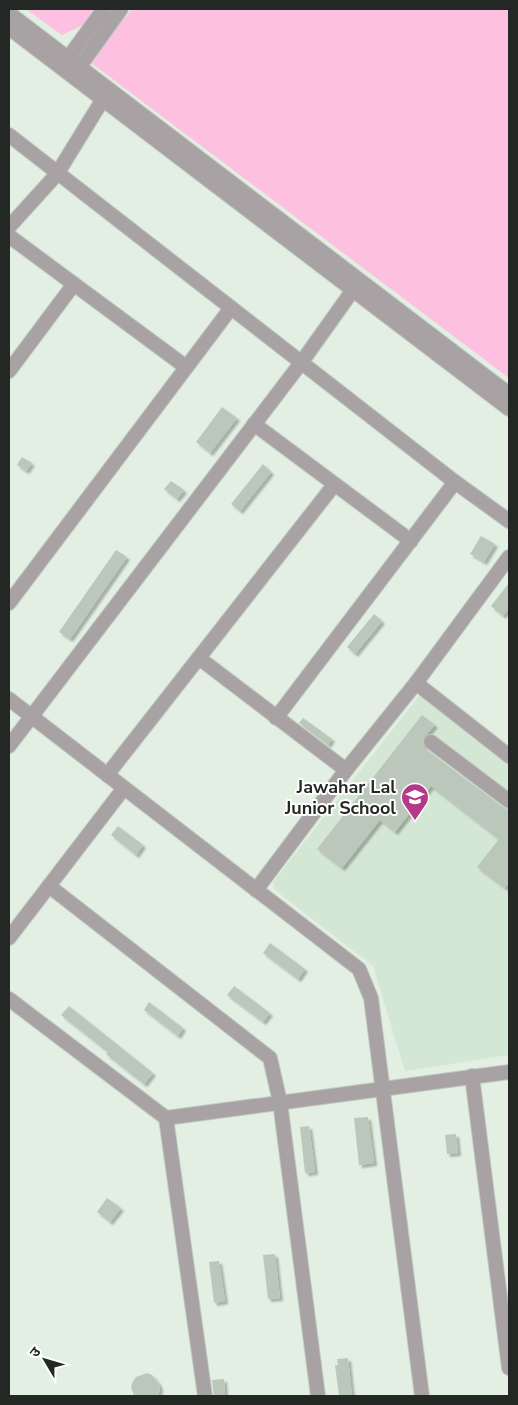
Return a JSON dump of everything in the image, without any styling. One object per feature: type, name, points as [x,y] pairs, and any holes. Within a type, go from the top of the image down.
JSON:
[{"type":"street","points":[[71,67],[104,9]]},
{"type":"street","points":[[71,67],[121,9]]},
{"type":"street","points":[[9,13],[71,67],[357,285],[509,394]]},
{"type":"street","points":[[9,28],[71,67]]},
{"type":"street","points":[[9,227],[58,174],[107,94]]},
{"type":"street","points":[[9,135],[301,363],[509,522]]},
{"type":"street","points":[[9,236],[186,367]]},
{"type":"street","points":[[9,370],[74,284]]},
{"type":"street","points":[[9,746],[301,363],[357,285]]},
{"type":"street","points":[[357,285],[509,409]]},
{"type":"street","points":[[10,599],[230,308]]},
{"type":"street","points":[[254,424],[411,541]]},
{"type":"street","points":[[276,718],[455,482]]},
{"type":"street","points":[[107,775],[334,485]]},
{"type":"street","points":[[256,890],[346,770],[416,683],[509,557]]},
{"type":"street","points":[[199,658],[346,770]]},
{"type":"street","points":[[416,683],[509,756]]},
{"type":"street","points":[[9,699],[359,969],[371,998],[422,1396]]},
{"type":"street","points":[[431,742],[509,801]]},
{"type":"street","points":[[9,938],[124,788]]},
{"type":"street","points":[[49,886],[270,1058],[280,1102],[318,1396]]},
{"type":"street","points":[[9,999],[166,1118],[205,1396]]},
{"type":"street","points":[[166,1118],[509,1072]]},
{"type":"street","points":[[472,1076],[509,1368]]},
{"type":"shaded area","points":[[26,9],[95,9],[85,24],[62,35]]},
{"type":"shaded area","points":[[132,9],[509,9],[509,378],[90,62]]},
{"type":"shaded area","name":"Jawahar Lal Junior School","points":[[423,691],[509,759],[509,1055],[405,1071],[373,966],[275,890],[273,882]]},
{"type":"building","points":[[222,407],[237,418],[210,453],[196,442]]},
{"type":"building","points":[[22,457],[32,463],[26,471],[17,465]]},
{"type":"building","points":[[263,464],[271,472],[240,511],[231,504]]},
{"type":"building","points":[[171,481],[184,490],[177,499],[164,489]]},
{"type":"building","points":[[481,536],[495,544],[484,562],[470,554]]},
{"type":"building","points":[[116,550],[127,557],[70,639],[59,632]]},
{"type":"building","points":[[509,583],[509,608],[503,616],[491,606]]},
{"type":"building","points":[[374,614],[382,621],[355,654],[347,647]]},
{"type":"building","points":[[422,715],[435,725],[424,737],[423,745],[425,749],[509,810],[509,883],[505,888],[477,867],[499,839],[431,786],[395,832],[380,820],[342,868],[317,849]]},
{"type":"building","points":[[303,718],[332,739],[328,745],[299,723]]},
{"type":"building","points":[[118,826],[143,845],[136,855],[111,835]]},
{"type":"building","points":[[270,943],[305,969],[298,979],[263,953]]},
{"type":"building","points":[[234,986],[270,1013],[263,1022],[227,995]]},
{"type":"building","points":[[149,1002],[183,1028],[178,1036],[144,1010]]},
{"type":"building","points":[[69,1006],[153,1073],[144,1084],[106,1054],[108,1052],[61,1015]]},
{"type":"building","points":[[368,1117],[374,1163],[359,1165],[354,1118]]},
{"type":"building","points":[[309,1126],[315,1172],[305,1173],[300,1127]]},
{"type":"building","points":[[456,1134],[458,1153],[447,1154],[445,1135]]},
{"type":"building","points":[[107,1198],[121,1208],[110,1222],[97,1212]]},
{"type":"building","points":[[275,1254],[280,1298],[268,1299],[263,1255]]},
{"type":"building","points":[[219,1261],[225,1301],[214,1303],[209,1262]]},
{"type":"building","points":[[348,1358],[352,1396],[339,1396],[335,1365],[338,1365],[337,1359]]},
{"type":"building","points":[[147,1373],[152,1375],[159,1384],[158,1396],[134,1396],[131,1387],[133,1381],[136,1377]]},
{"type":"building","points":[[224,1379],[225,1396],[214,1396],[212,1380]]},
{"type":"place","name":"Jawahar Lal Junior School","points":[[415,821]]}]
